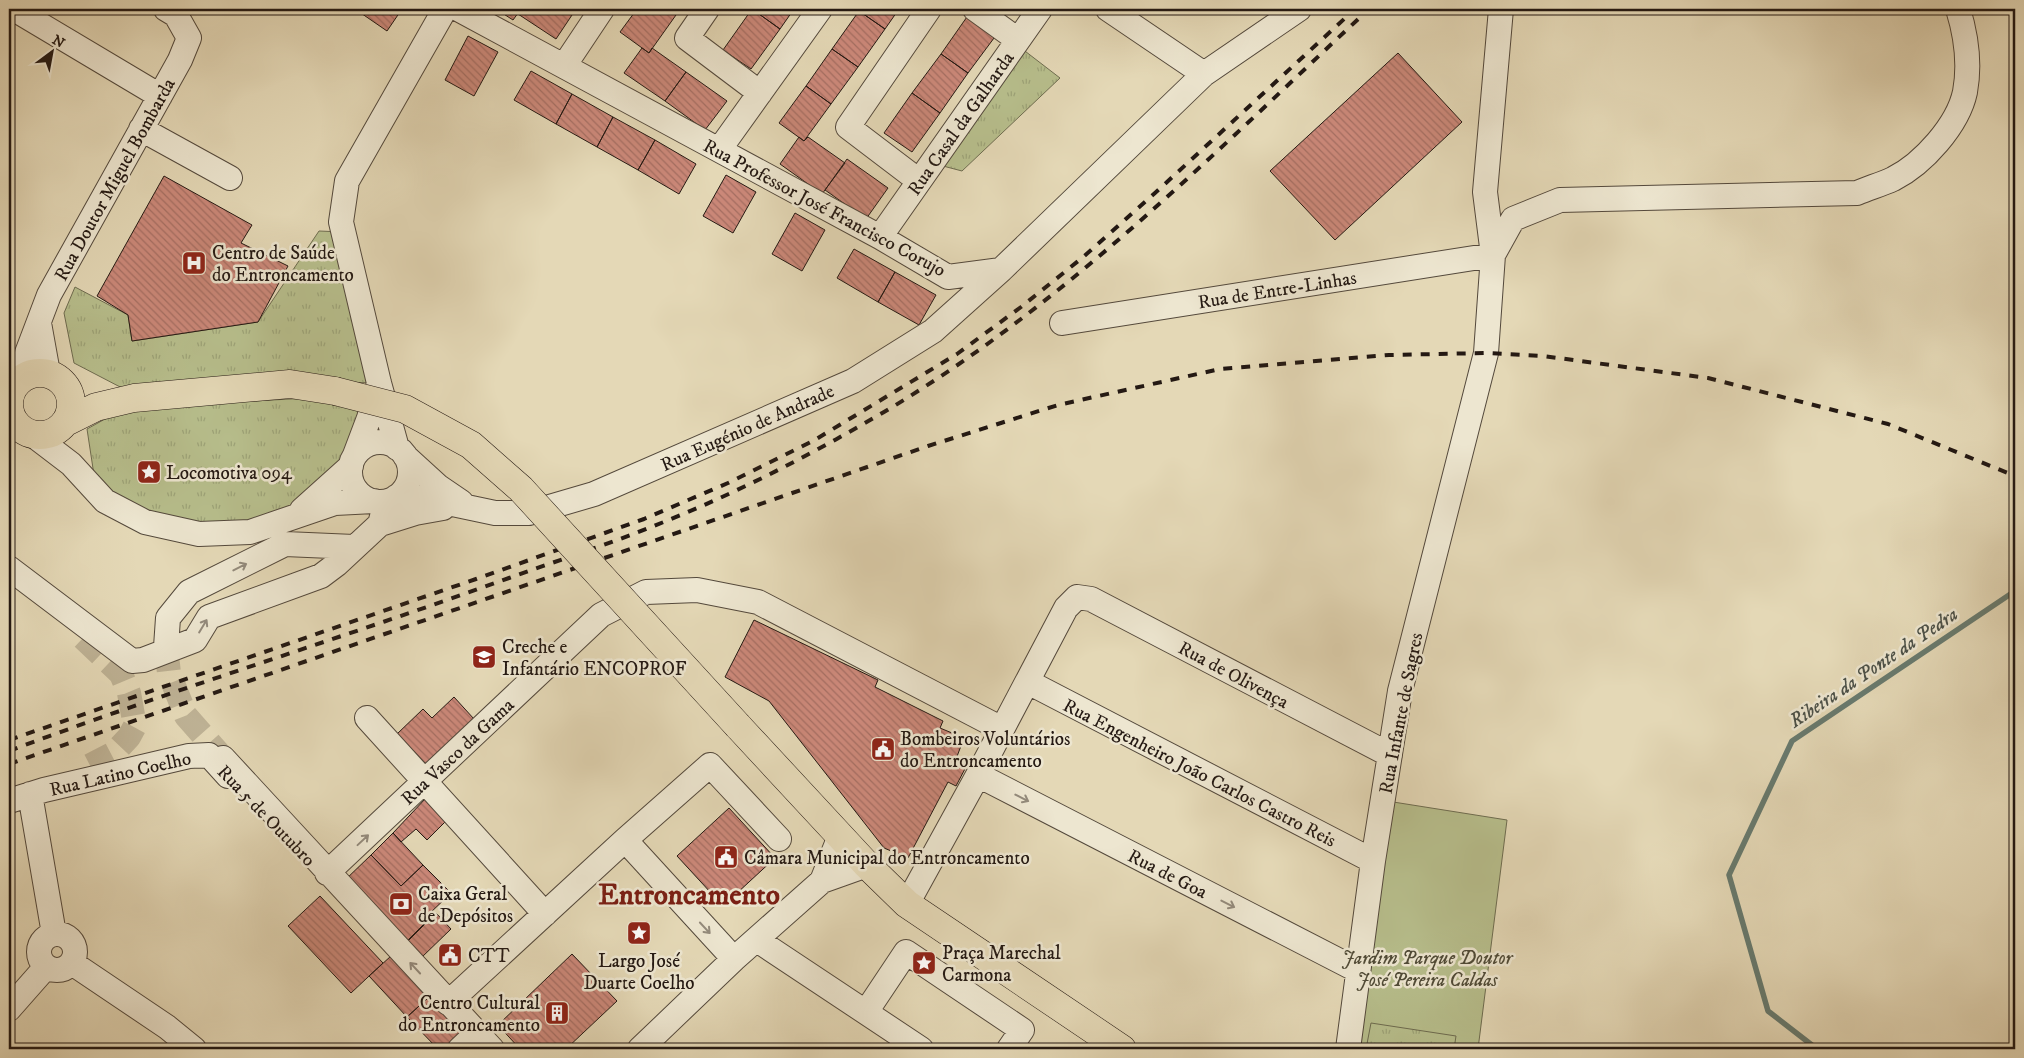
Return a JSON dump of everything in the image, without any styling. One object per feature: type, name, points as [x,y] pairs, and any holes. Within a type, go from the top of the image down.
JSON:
[{"type":"main road","points":[[31,381],[90,393],[134,398]]},
{"type":"main road","points":[[37,429],[71,412],[72,399],[67,388],[31,381],[10,396],[9,409],[13,420],[37,429],[96,407],[134,398],[290,384],[335,391],[405,408],[471,445],[521,489],[866,865],[907,904],[1122,1049]]},
{"type":"street","points":[[14,9],[160,96]]},
{"type":"street","name":"Rua Doutor Miguel Bombarda","points":[[31,381],[27,352],[49,295],[180,60],[188,38],[176,15],[166,9]]},
{"type":"street","points":[[9,568],[132,661],[143,660],[195,640],[209,617],[321,576],[338,564],[354,547],[384,506],[405,489],[410,479],[410,467],[401,452],[379,383],[341,222],[347,182],[445,9]]},
{"type":"street","name":"Rua Professor José Francisco Corujo","points":[[458,9],[880,237],[948,277],[1001,270]]},
{"type":"street","points":[[564,66],[602,9]]},
{"type":"street","points":[[707,9],[687,38],[760,93]]},
{"type":"street","points":[[719,150],[820,9]]},
{"type":"street","points":[[919,181],[848,127],[929,9]]},
{"type":"street","points":[[975,9],[1018,40]]},
{"type":"street","name":"Rua Casal da Galharda","points":[[880,237],[1040,9]]},
{"type":"street","points":[[1108,9],[1204,74]]},
{"type":"street","points":[[1001,270],[1204,74],[1272,17],[1299,9]]},
{"type":"street","points":[[1493,255],[1485,192],[1501,9]]},
{"type":"street","points":[[1493,255],[1513,219],[1560,200],[1857,193],[1895,178],[1922,159],[1946,134],[1965,94],[1968,57],[1958,9]]},
{"type":"street","points":[[142,129],[230,178]]},
{"type":"street","name":"Rua de Entre-Linhas","points":[[1062,323],[1493,255]]},
{"type":"street","name":"Rua Infante de Sagres","points":[[1348,1049],[1372,861],[1400,691],[1486,353],[1493,255]]},
{"type":"street","name":"Rua Eugénio de Andrade","points":[[384,506],[424,498],[464,505],[494,513],[529,514],[594,494],[704,448],[853,381],[933,331],[1001,270]]},
{"type":"street","points":[[379,383],[369,418],[353,460],[350,478],[355,488],[363,497],[384,506]]},
{"type":"street","points":[[37,429],[105,501],[146,522],[199,534],[250,532],[335,503],[384,506]]},
{"type":"street","points":[[293,518],[364,447],[374,443],[386,443],[401,452]]},
{"type":"street","name":"Rua Eugénio de Andrade","points":[[401,452],[439,487],[464,505]]},
{"type":"street","name":"Rua Eugénio de Andrade","points":[[384,506],[415,513],[464,505]]},
{"type":"street","points":[[166,647],[168,618],[189,592],[285,544],[354,547]]},
{"type":"street","points":[[9,580],[84,638]]},
{"type":"street","name":"Rua Vasco da Gama","points":[[327,873],[600,615],[646,592],[696,590],[758,602],[1002,729]]},
{"type":"street","name":"Rua de Olivença","points":[[1028,682],[1066,608],[1077,597],[1091,599],[1390,755]]},
{"type":"street","points":[[907,904],[1028,682]]},
{"type":"street","name":"Rua Engenheiro João Carlos Castro Reis","points":[[1028,682],[1372,861]]},
{"type":"street","points":[[367,718],[545,914]]},
{"type":"street","name":"Rua Latino Coelho","points":[[16,795],[189,756],[216,756]]},
{"type":"street","name":"Rua 5 de Outubro","points":[[216,756],[484,1041]]},
{"type":"street","points":[[448,1003],[625,840],[710,765],[779,839]]},
{"type":"street","name":"Rua Latino Coelho","points":[[16,795],[34,779],[89,766]]},
{"type":"street","name":"Rua de Goa","points":[[978,776],[1357,970]]},
{"type":"street","points":[[16,795],[54,934]]},
{"type":"street","points":[[822,881],[840,836]]},
{"type":"street","points":[[625,840],[734,959]]},
{"type":"street","points":[[654,1045],[734,959],[822,881],[866,865]]},
{"type":"street","points":[[54,934],[68,937],[73,942],[75,949],[72,963],[60,970],[46,967],[41,962],[39,948],[47,936],[54,934]]},
{"type":"street","points":[[757,940],[921,1049]]},
{"type":"street","points":[[866,1012],[906,952],[1022,1030],[1009,1049]]},
{"type":"street","points":[[72,963],[167,1027],[194,1049]]},
{"type":"street","points":[[9,1009],[46,967]]},
{"type":"street","points":[[460,1049],[484,1041]]},
{"type":"green space","points":[[1021,48],[1060,78],[962,171],[943,166]]},
{"type":"green space","points":[[319,231],[343,232],[379,383],[213,379],[124,389],[74,363],[64,313],[75,287],[128,315],[132,341],[258,322]]},
{"type":"green space","points":[[309,398],[364,409],[356,432],[342,459],[289,510],[232,526],[168,520],[112,497],[94,475],[87,429],[125,408]]},
{"type":"green space","name":"Jardim Parque Doutor José Pereira Caldas","points":[[1387,801],[1507,820],[1478,1049],[1354,1049]]},
{"type":"green space","points":[[1371,1023],[1456,1036],[1454,1049],[1366,1049]]},
{"type":"building","points":[[355,9],[402,9],[387,31]]},
{"type":"building","points":[[496,9],[521,9],[513,20]]},
{"type":"building","points":[[521,9],[576,9],[556,39],[518,14]]},
{"type":"building","points":[[637,9],[667,9],[676,15],[649,53],[620,32]]},
{"type":"building","points":[[667,9],[680,9],[676,15]]},
{"type":"building","points":[[752,9],[780,29],[751,69],[723,50]]},
{"type":"building","points":[[752,9],[794,9],[780,29]]},
{"type":"building","points":[[861,9],[899,9],[885,29],[859,11]]},
{"type":"building","points":[[859,11],[885,29],[858,67],[832,49]]},
{"type":"building","points":[[969,14],[997,34],[968,73],[941,54]]},
{"type":"building","points":[[468,36],[498,52],[474,96],[445,80]]},
{"type":"building","points":[[642,48],[649,53],[652,48],[686,72],[665,101],[624,73]]},
{"type":"building","points":[[832,49],[858,67],[831,104],[806,86]]},
{"type":"building","points":[[1398,53],[1462,122],[1335,240],[1270,171]]},
{"type":"building","points":[[941,54],[968,73],[940,113],[912,93]]},
{"type":"building","points":[[531,71],[572,94],[556,124],[514,100]]},
{"type":"building","points":[[686,72],[727,101],[705,130],[665,101]]},
{"type":"building","points":[[806,86],[831,104],[804,141],[779,123]]},
{"type":"building","points":[[912,93],[940,113],[912,152],[884,133]]},
{"type":"building","points":[[572,94],[613,117],[597,147],[556,124]]},
{"type":"building","points":[[613,117],[655,140],[638,170],[597,147]]},
{"type":"building","points":[[799,137],[804,141],[808,137],[845,163],[822,194],[780,164]]},
{"type":"building","points":[[655,140],[696,164],[679,194],[638,170]]},
{"type":"building","points":[[847,159],[888,188],[866,219],[825,190]]},
{"type":"building","points":[[726,175],[756,192],[733,233],[703,216]]},
{"type":"building","points":[[164,176],[252,225],[241,243],[288,266],[258,322],[132,341],[128,315],[97,296]]},
{"type":"building","points":[[795,213],[825,230],[802,271],[772,254]]},
{"type":"building","points":[[854,249],[895,272],[878,302],[837,278]]},
{"type":"building","points":[[895,272],[936,295],[919,325],[878,302]]},
{"type":"building","name":"Bombeiros Voluntários do Entroncamento","points":[[754,620],[878,680],[875,687],[943,721],[940,728],[964,738],[956,759],[967,765],[956,786],[948,782],[908,858],[884,848],[769,701],[725,677]]},
{"type":"building","points":[[454,697],[474,719],[426,764],[397,734],[423,709],[432,718]]},
{"type":"building","points":[[426,798],[448,819],[427,840],[416,829],[401,842],[393,833]]},
{"type":"building","name":"Câmara Municipal do Entroncamento","points":[[729,808],[775,858],[723,906],[677,856]]},
{"type":"building","points":[[393,833],[423,865],[401,886],[371,855]]},
{"type":"building","name":"Caixa Geral de Depósitos","points":[[371,855],[401,886],[423,865],[451,893],[428,915],[430,918],[401,947],[343,882]]},
{"type":"building","points":[[320,896],[383,963],[351,993],[288,926]]},
{"type":"building","points":[[436,913],[451,929],[421,958],[407,942]]},
{"type":"building","name":"Centro Cultural do Entroncamento","points":[[572,954],[617,1001],[566,1049],[520,1049],[498,1025]]},
{"type":"building","points":[[391,956],[430,996],[407,1017],[369,976]]},
{"type":"building","points":[[430,996],[467,1036],[452,1049],[438,1049],[407,1017]]},
{"type":"waterway","name":"Ribeira da Ponte da Pedra","points":[[1817,1049],[1768,1011],[1729,875],[1792,741],[2015,591]]},
{"type":"tunnel","points":[[83,638],[121,674],[129,693],[135,726],[129,737],[114,753],[89,766]]},
{"type":"tunnel","points":[[166,647],[169,673],[186,716],[223,758]]},
{"type":"railway","points":[[9,740],[644,519],[728,483],[813,441],[957,354],[1021,307],[1082,258],[1155,193],[1355,9]]},
{"type":"railway","points":[[9,751],[133,706],[447,600],[633,534],[740,489],[827,444],[884,412],[951,370],[1015,324],[1077,275],[1196,171],[1369,9]]},
{"type":"railway","points":[[9,764],[928,446],[1058,405],[1220,369],[1389,355],[1486,353],[1543,356],[1708,378],[1888,424],[2015,476]]},
{"type":"place","name":"Centro de Saúde do Entroncamento","points":[[194,263]]},
{"type":"place","name":"Locomotiva 094","points":[[149,472]]},
{"type":"place","name":"Creche e Infantário ENCOPROF","points":[[484,657]]},
{"type":"place","name":"Bombeiros Voluntários do Entroncamento","points":[[883,749]]},
{"type":"place","name":"Câmara Municipal do Entroncamento","points":[[726,857]]},
{"type":"place","name":"Caixa Geral de Depósitos","points":[[401,904]]},
{"type":"place","name":"Largo José Duarte Coelho","points":[[639,933]]},
{"type":"place","name":"CTT","points":[[450,955]]},
{"type":"place","name":"Praça Marechal Carmona","points":[[924,963]]},
{"type":"place","name":"Centro Cultural do Entroncamento","points":[[557,1013]]},
{"type":"district","name":"Entroncamento","points":[[689,894]]}]
